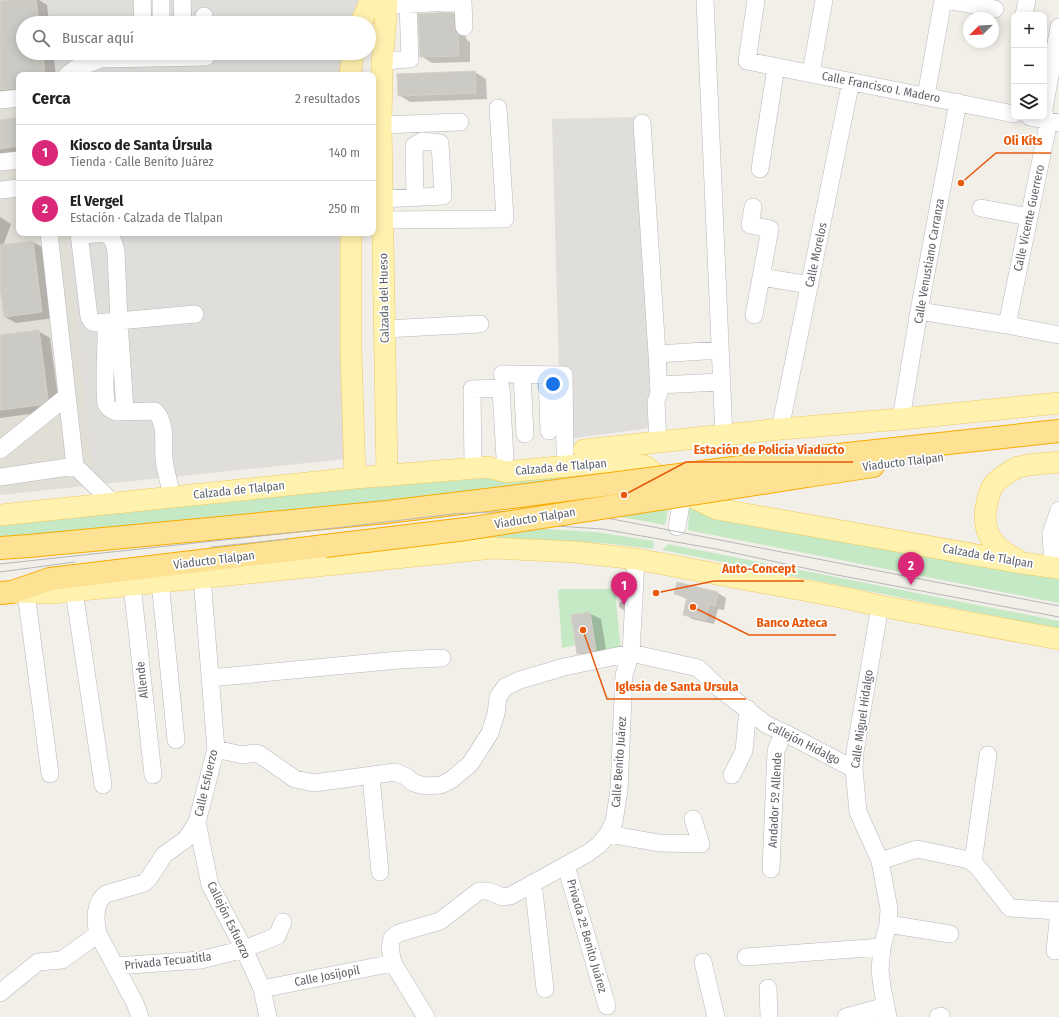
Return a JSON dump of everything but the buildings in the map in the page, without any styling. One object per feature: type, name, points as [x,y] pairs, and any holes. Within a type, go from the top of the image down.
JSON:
[{"type":"highway","name":"Viaducto Tlalpan","points":[[13,593],[50,579],[466,529],[804,468],[1059,431]]},
{"type":"highway","name":"Viaducto Tlalpan","points":[[0,548],[387,512],[519,496],[804,468],[904,461],[1059,444]]},
{"type":"main road","points":[[368,16],[382,1]]},
{"type":"main road","name":"Calzada del Hueso","points":[[382,1],[386,56],[381,125],[387,476]]},
{"type":"main road","points":[[350,72],[351,60]]},
{"type":"main road","points":[[350,236],[356,478]]},
{"type":"main road","points":[[351,263],[384,263]]},
{"type":"main road","points":[[352,353],[385,351]]},
{"type":"main road","points":[[489,465],[565,452],[663,443],[780,429],[901,419],[1059,403]]},
{"type":"main road","name":"Calzada de Tlalpan","points":[[0,515],[489,465],[506,472],[608,462],[645,466],[673,488],[717,509],[1022,563],[1056,567]]},
{"type":"main road","points":[[1022,563],[1004,553],[992,542],[987,531],[985,517],[986,503],[992,487],[1002,477],[1018,467],[1059,462]]},
{"type":"main road","points":[[13,593],[52,594],[493,548],[576,552],[636,559],[846,598],[880,606],[1059,638]]},
{"type":"street","points":[[142,0],[143,16]]},
{"type":"street","points":[[161,0],[161,16]]},
{"type":"street","points":[[182,0],[183,16]]},
{"type":"street","points":[[705,0],[724,436]]},
{"type":"street","name":"Calle Francisco I. Madero","points":[[756,0],[747,61],[1011,113]]},
{"type":"street","points":[[811,73],[824,0]]},
{"type":"street","points":[[926,96],[944,0],[995,9]]},
{"type":"street","points":[[1025,12],[1027,0]]},
{"type":"street","points":[[382,1],[408,4],[463,1],[464,27]]},
{"type":"street","points":[[386,56],[410,59],[408,4]]},
{"type":"street","name":"Calle Vicente Guerrero","points":[[1047,100],[1059,27]]},
{"type":"street","points":[[72,72],[98,60]]},
{"type":"street","points":[[760,169],[776,67]]},
{"type":"street","name":"Calle Morelos","points":[[780,429],[851,81]]},
{"type":"street","points":[[0,100],[16,98]]},
{"type":"street","name":"Calle Venustiano Carranza","points":[[901,419],[919,311],[958,102]]},
{"type":"street","points":[[383,220],[506,219],[498,108]]},
{"type":"street","name":"Calle Vicente Guerrero","points":[[1007,325],[1048,130],[1045,120]]},
{"type":"street","points":[[381,125],[460,122]]},
{"type":"street","points":[[642,123],[658,389],[662,403],[663,443]]},
{"type":"street","points":[[0,162],[16,160]]},
{"type":"street","points":[[0,190],[16,188]]},
{"type":"street","points":[[382,199],[415,196]]},
{"type":"street","points":[[752,207],[750,225],[770,229],[754,315]]},
{"type":"street","points":[[981,208],[1029,216]]},
{"type":"street","points":[[49,236],[66,397],[75,466],[113,503]]},
{"type":"street","points":[[80,236],[89,317],[92,322],[112,322],[194,314]]},
{"type":"street","points":[[110,236],[114,242],[116,251],[112,322],[104,361],[106,404],[110,409],[116,412],[155,411],[159,415],[162,420],[163,428],[164,465],[170,484],[172,497]]},
{"type":"street","points":[[761,277],[810,285]]},
{"type":"street","points":[[919,311],[1007,325],[1059,336]]},
{"type":"street","points":[[385,329],[480,324]]},
{"type":"street","points":[[657,354],[720,350]]},
{"type":"street","points":[[502,374],[564,375],[565,452]]},
{"type":"street","points":[[522,375],[524,434]]},
{"type":"street","points":[[547,375],[548,430]]},
{"type":"street","points":[[658,389],[721,382]]},
{"type":"street","points":[[0,450],[66,397]]},
{"type":"street","points":[[0,477],[75,466]]},
{"type":"street","points":[[677,527],[683,493]]},
{"type":"street","points":[[1056,567],[1051,534],[1059,510]]},
{"type":"street","name":"Calle Benito Juárez","points":[[393,963],[390,948],[392,938],[399,933],[440,921],[479,891],[488,891],[503,897],[510,896],[588,853],[599,845],[608,834],[614,822],[619,790],[624,675],[631,653],[636,559]]},
{"type":"street","name":"Calle Esfuerzo","points":[[140,1017],[135,1003],[98,934],[96,926],[96,913],[101,898],[106,894],[144,883],[164,855],[186,839],[198,822],[216,749],[202,578]]},
{"type":"street","points":[[160,582],[176,740]]},
{"type":"street","name":"Allende","points":[[132,585],[153,775]]},
{"type":"street","points":[[74,591],[103,785]]},
{"type":"street","points":[[13,593],[50,774]]},
{"type":"street","name":"Calle Miguel Hidalgo","points":[[880,606],[855,752],[854,769],[858,812],[880,861],[889,909],[888,924],[882,947],[880,970],[887,1012]]},
{"type":"street","points":[[216,749],[242,755],[255,753],[259,754],[295,779],[314,783],[395,772],[405,776],[414,784],[425,786],[441,785],[451,780],[470,764],[490,733],[496,714],[498,697],[504,688],[520,680],[564,667],[631,653]]},
{"type":"street","name":"Callejón Hidalgo","points":[[631,653],[698,668],[720,688],[767,725],[854,769]]},
{"type":"street","points":[[210,678],[399,660],[442,658]]},
{"type":"street","points":[[732,775],[744,751],[748,710]]},
{"type":"street","name":"Andador 5º Allende","points":[[771,870],[776,751],[783,732]]},
{"type":"street","points":[[973,862],[988,755]]},
{"type":"street","points":[[371,776],[376,844],[380,872]]},
{"type":"street","points":[[608,834],[659,843],[701,844],[693,819]]},
{"type":"street","name":"Callejón Esfuerzo","points":[[198,822],[210,885],[244,949],[262,989],[268,1017]]},
{"type":"street","points":[[880,861],[917,849],[973,862],[1010,908],[1059,911],[1055,951]]},
{"type":"street","name":"Privada 2ª Benito Juárez","points":[[566,866],[607,1006]]},
{"type":"street","points":[[533,883],[545,989]]},
{"type":"street","name":"Privada Tecuatitla","points":[[115,966],[201,960],[244,949],[276,936],[283,922]]},
{"type":"street","points":[[888,924],[950,934]]},
{"type":"street","points":[[0,993],[38,962],[62,960],[98,934]]},
{"type":"street","points":[[746,957],[882,947]]},
{"type":"street","points":[[703,962],[716,1017]]},
{"type":"street","points":[[393,963],[426,1017]]},
{"type":"street","name":"Calle Josijopil","points":[[262,989],[393,963]]},
{"type":"street","points":[[768,988],[769,1017]]},
{"type":"street","points":[[846,1017],[887,1012]]},
{"type":"shaded area","points":[[0,0],[43,0],[44,16],[16,16],[16,60],[49,60],[51,72],[16,72],[16,236],[67,236],[94,485],[0,495]]},
{"type":"shaded area","points":[[43,0],[358,0],[358,16],[44,16]]},
{"type":"shaded area","points":[[49,60],[358,60],[358,72],[51,72]]},
{"type":"shaded area","points":[[637,117],[656,427],[561,440],[552,119]]},
{"type":"shaded area","points":[[67,236],[357,236],[355,458],[94,485]]},
{"type":"green space","points":[[612,469],[670,499],[665,525],[629,518],[556,510],[519,508],[518,490],[0,541],[0,526],[286,493]]},
{"type":"green space","points":[[687,501],[1059,572],[1059,603],[688,530],[689,513]]},
{"type":"green space","points":[[494,526],[596,532],[654,541],[653,549],[604,543],[530,539],[455,541]]},
{"type":"green space","points":[[668,544],[1059,621],[1059,629],[662,550]]},
{"type":"green space","points":[[615,589],[621,653],[597,657],[589,612],[571,615],[576,645],[562,648],[558,590]]},
{"type":"tram line","points":[[0,564],[453,514],[513,511],[607,518],[1059,606]]},
{"type":"tram line","points":[[387,528],[443,523],[494,522],[602,529],[716,549],[837,575],[1059,617]]},
{"type":"tram line","points":[[211,547],[288,539]]},
{"type":"tram line","points":[[0,572],[75,562]]},
{"type":"place","name":"Oli Kits","points":[[961,183]]},
{"type":"place","name":"Estación de Policía Viaducto","points":[[624,495]]},
{"type":"place","name":"El Vergel","points":[[911,585]]},
{"type":"place","name":"Auto-Concept","points":[[656,593]]},
{"type":"place","name":"Kiosco de Santa Úrsula","points":[[624,605]]},
{"type":"place","name":"Banco Azteca","points":[[693,607]]},
{"type":"place","name":"Iglesia de Santa Ursula","points":[[583,630]]}]
